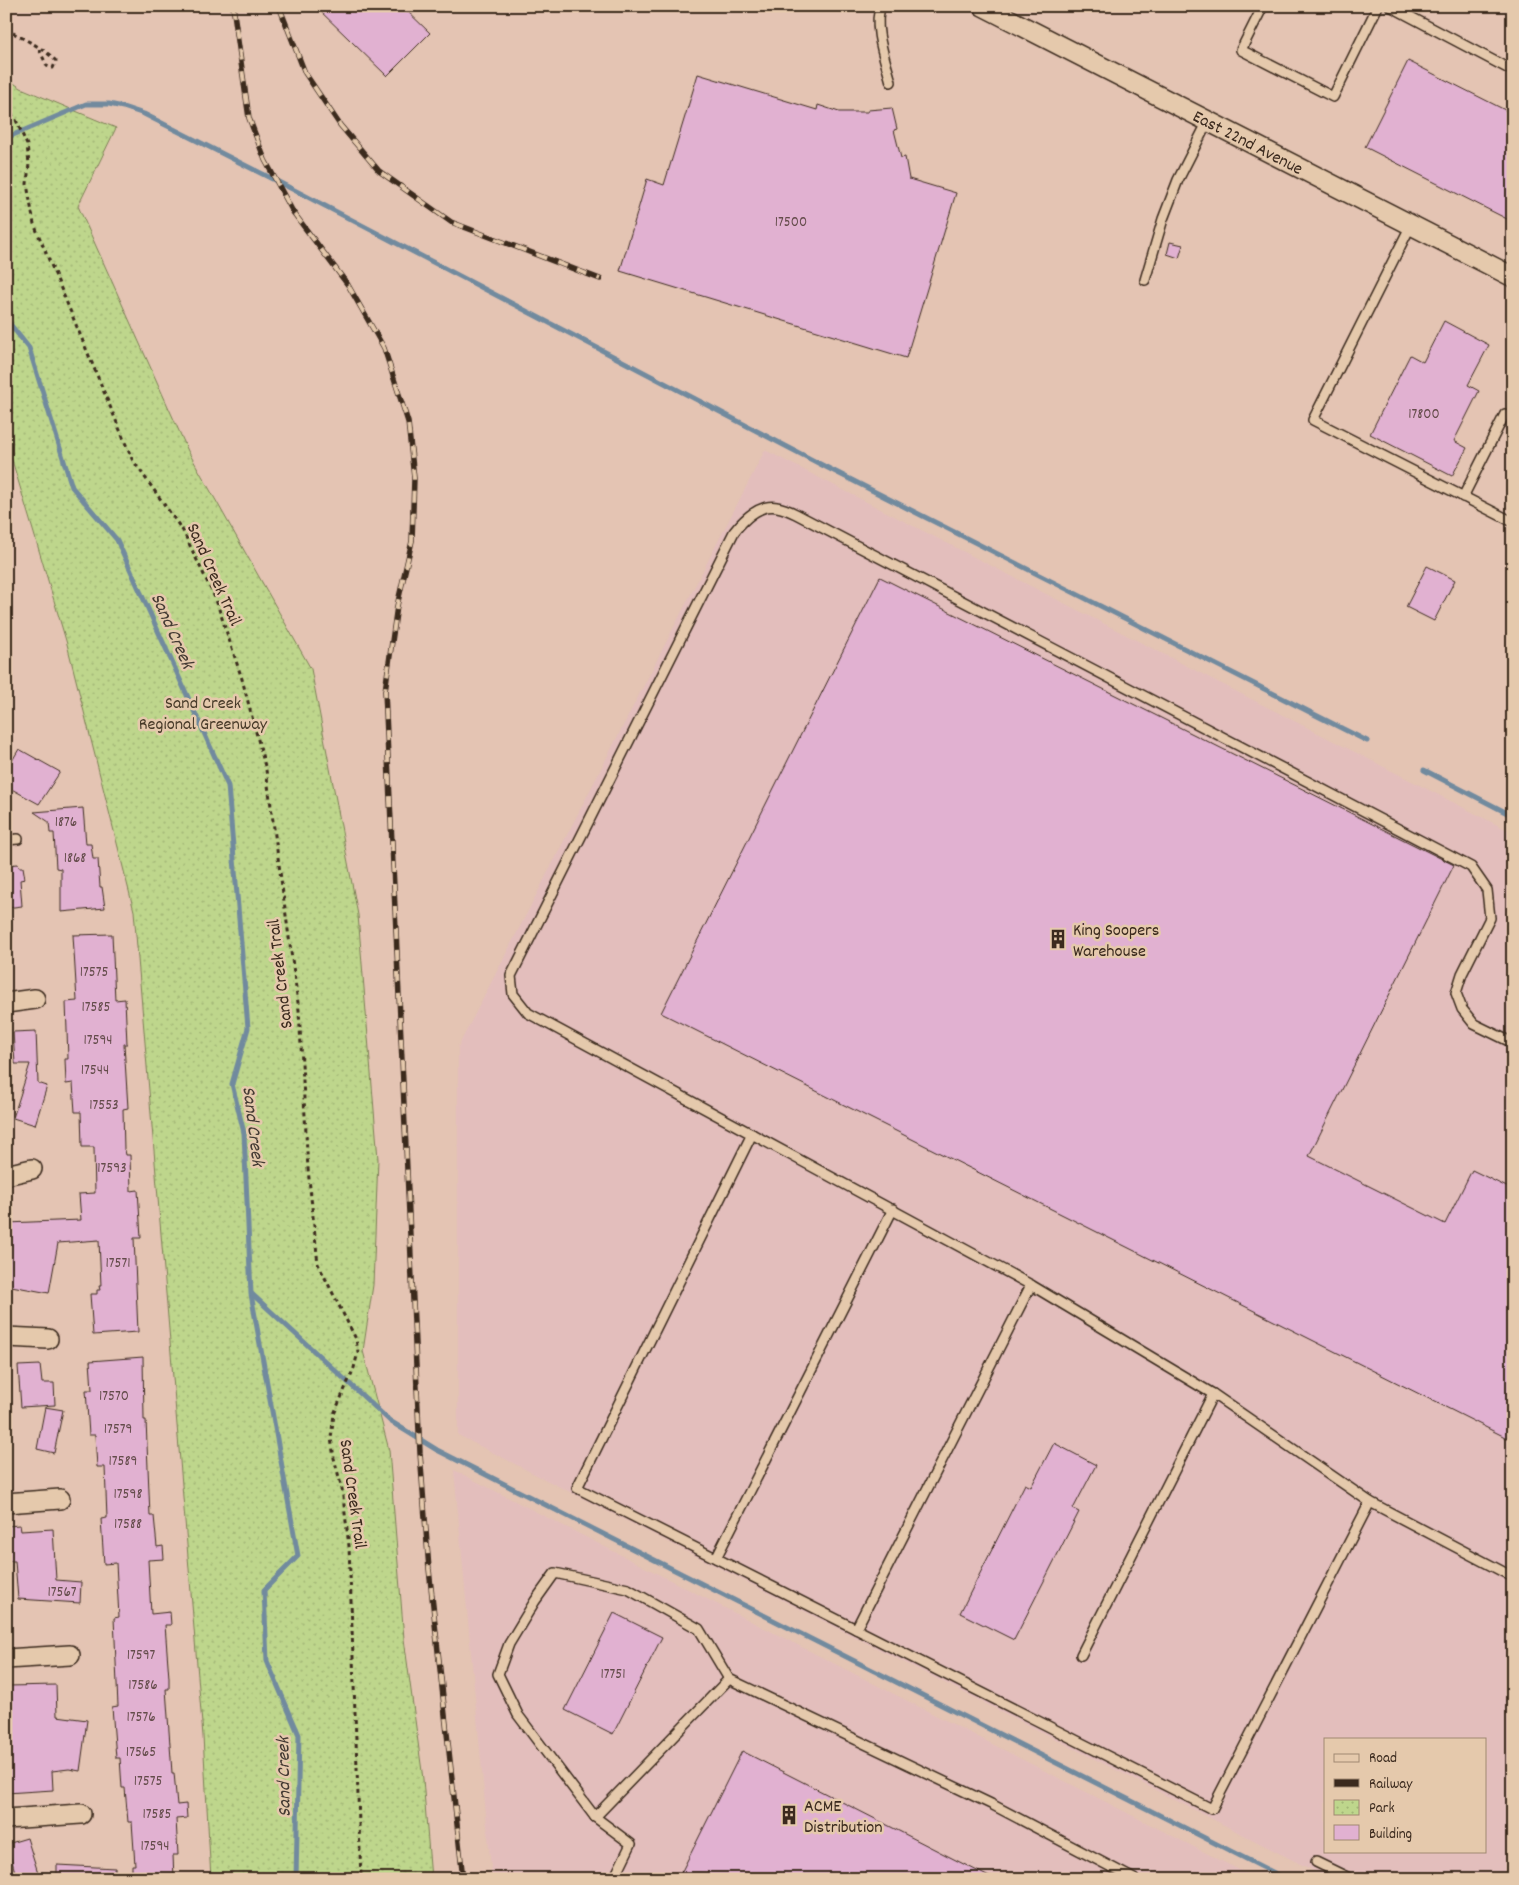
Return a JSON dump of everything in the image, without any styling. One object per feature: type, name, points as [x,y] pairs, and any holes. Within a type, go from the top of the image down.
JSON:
[{"type":"street","name":"East 22nd Avenue","points":[[983,6],[1513,277]]},
{"type":"street","points":[[6,1003],[36,999]]},
{"type":"street","points":[[6,1174],[32,1170]]},
{"type":"street","points":[[6,1337],[48,1339]]},
{"type":"street","points":[[6,1503],[60,1499]]},
{"type":"street","points":[[6,1659],[70,1655]]},
{"type":"street","points":[[6,1819],[81,1814]]},
{"type":"lane","points":[[881,6],[878,26],[891,82]]},
{"type":"lane","points":[[1263,6],[1241,50],[1333,97],[1378,6]]},
{"type":"lane","points":[[1390,6],[1513,72]]},
{"type":"lane","points":[[1145,280],[1178,180],[1208,121]]},
{"type":"lane","points":[[1411,225],[1313,420],[1513,522]]},
{"type":"lane","points":[[1463,496],[1504,414]]},
{"type":"lane","points":[[1513,1043],[1474,1024],[1462,1009],[1456,993],[1462,974],[1490,918],[1487,890],[1471,867],[796,514],[776,506],[760,509],[746,517],[734,532],[511,976],[513,994],[528,1013],[1031,1285],[1213,1394],[1370,1502],[1513,1577]]},
{"type":"lane","points":[[6,840],[18,839]]},
{"type":"lane","points":[[752,1134],[577,1488],[1212,1809],[1370,1502]]},
{"type":"lane","points":[[716,1558],[893,1209]]},
{"type":"lane","points":[[856,1629],[1031,1285]]},
{"type":"lane","points":[[1081,1655],[1213,1394]]},
{"type":"lane","points":[[614,1879],[632,1844],[595,1817],[518,1715],[498,1674],[509,1644],[555,1573],[628,1589],[699,1629],[729,1678],[991,1804],[1134,1879]]},
{"type":"lane","points":[[595,1817],[729,1678]]},
{"type":"lane","points":[[1316,1862],[1350,1879]]},
{"type":"path","points":[[6,29],[50,54],[56,61],[53,68],[48,66],[38,48]]},
{"type":"path","name":"Sand Creek Trail","points":[[6,107],[16,120],[27,145],[29,164],[27,184],[34,224],[132,459],[184,531],[216,600],[242,679],[266,770],[299,1010],[308,1169],[318,1264],[356,1339],[358,1352],[354,1368],[332,1423],[331,1438],[342,1489],[349,1546],[361,1879]]},
{"type":"shaded area","points":[[765,450],[1513,833],[1513,1879],[1330,1879],[458,1435],[458,1047]]},
{"type":"shaded area","points":[[454,1470],[1257,1879],[492,1879]]},
{"type":"green space","name":"Sand Creek Regional Greenway","points":[[6,78],[21,88],[116,128],[78,206],[188,451],[311,669],[358,915],[378,1159],[373,1285],[363,1351],[389,1450],[404,1639],[423,1779],[431,1879],[211,1879],[203,1736],[134,911],[67,644],[6,440]]},
{"type":"building","points":[[315,6],[402,6],[430,33],[387,76]]},
{"type":"building","points":[[1408,61],[1513,114],[1513,222],[1365,147]]},
{"type":"building","points":[[698,74],[817,110],[818,105],[839,112],[868,112],[868,110],[892,108],[897,129],[894,130],[901,158],[905,157],[909,179],[956,193],[906,358],[620,271],[647,179],[664,185]]},
{"type":"building","points":[[1170,242],[1183,245],[1179,258],[1167,254]]},
{"type":"building","points":[[1444,321],[1489,345],[1468,385],[1479,391],[1454,441],[1467,448],[1452,476],[1370,434],[1410,355],[1423,362]]},
{"type":"building","points":[[1427,566],[1455,580],[1434,621],[1406,607]]},
{"type":"building","name":"King Soopers Warehouse","points":[[880,577],[1454,865],[1309,1156],[1445,1224],[1472,1170],[1513,1190],[1513,1441],[661,1013]]},
{"type":"building","points":[[19,749],[60,772],[39,804],[6,786],[6,771]]},
{"type":"building","points":[[83,808],[86,844],[91,844],[93,859],[98,859],[100,887],[102,887],[105,908],[61,912],[61,869],[56,868],[54,833],[50,833],[49,822],[34,812]]},
{"type":"building","points":[[18,864],[19,867],[23,867],[25,879],[20,880],[22,906],[6,908],[6,865]]},
{"type":"building","points":[[112,934],[115,1000],[125,999],[127,1044],[124,1044],[128,1108],[123,1109],[124,1150],[126,1155],[130,1155],[131,1191],[138,1190],[141,1238],[134,1238],[138,1332],[93,1335],[90,1294],[97,1294],[97,1290],[100,1290],[99,1286],[101,1286],[99,1240],[58,1243],[49,1293],[6,1285],[6,1262],[9,1262],[7,1223],[81,1220],[79,1194],[95,1193],[94,1147],[82,1147],[81,1112],[75,1112],[73,1083],[66,1084],[65,1059],[68,1059],[66,1002],[77,1001],[73,935]]},
{"type":"building","points":[[36,1031],[38,1083],[47,1086],[35,1125],[13,1118],[30,1064],[15,1064],[13,1032]]},
{"type":"building","points":[[143,1357],[144,1420],[146,1420],[150,1516],[154,1516],[157,1547],[163,1546],[164,1559],[148,1560],[151,1614],[170,1612],[171,1625],[165,1625],[169,1678],[169,1689],[166,1689],[172,1773],[174,1773],[177,1805],[186,1804],[187,1818],[176,1819],[178,1855],[173,1855],[174,1879],[132,1879],[132,1865],[135,1865],[132,1822],[128,1822],[125,1788],[122,1788],[120,1758],[116,1758],[112,1707],[118,1706],[114,1618],[119,1617],[116,1563],[104,1564],[101,1519],[107,1518],[105,1467],[97,1467],[95,1435],[89,1435],[86,1390],[92,1390],[90,1361]]},
{"type":"building","points":[[40,1365],[42,1383],[54,1383],[55,1405],[21,1407],[18,1366]]},
{"type":"building","points":[[45,1407],[63,1410],[54,1453],[37,1449]]},
{"type":"building","points":[[1054,1443],[1096,1465],[1073,1509],[1079,1512],[1014,1640],[960,1613],[1025,1484],[1031,1487]]},
{"type":"building","points":[[20,1525],[21,1531],[53,1529],[56,1580],[81,1582],[80,1603],[18,1599],[15,1561],[6,1561],[6,1526]]},
{"type":"building","points":[[614,1613],[662,1637],[613,1734],[565,1710]]},
{"type":"building","points":[[56,1685],[57,1716],[87,1720],[80,1771],[69,1769],[52,1771],[53,1790],[6,1793],[6,1711],[10,1711],[8,1686]]},
{"type":"building","name":"ACME Distribution","points":[[742,1751],[993,1879],[678,1879]]},
{"type":"building","points":[[27,1838],[40,1879],[17,1879],[7,1844]]},
{"type":"building","points":[[57,1865],[115,1868],[115,1879],[57,1879]]},
{"type":"waterway","points":[[6,138],[86,104],[109,104],[144,114],[304,195],[822,465],[1367,741]]},
{"type":"waterway","name":"Sand Creek","points":[[6,319],[29,348],[72,487],[117,540],[228,786],[248,1028],[232,1084],[244,1133],[251,1294],[298,1556],[264,1590],[267,1661],[299,1735],[296,1879]]},
{"type":"waterway","points":[[1424,770],[1513,816]]},
{"type":"waterway","points":[[252,1294],[390,1421],[437,1450],[1286,1879]]},
{"type":"railway","points":[[233,6],[249,118],[265,160],[293,212],[348,285],[384,348],[408,422],[414,478],[412,541],[397,606],[385,691],[420,1453],[429,1569],[463,1879]]},
{"type":"railway","points":[[279,6],[305,73],[340,125],[379,171],[451,222],[600,279]]},
{"type":"place","name":"King Soopers Warehouse","points":[[1058,939]]},
{"type":"place","name":"ACME Distribution","points":[[789,1815]]}]
